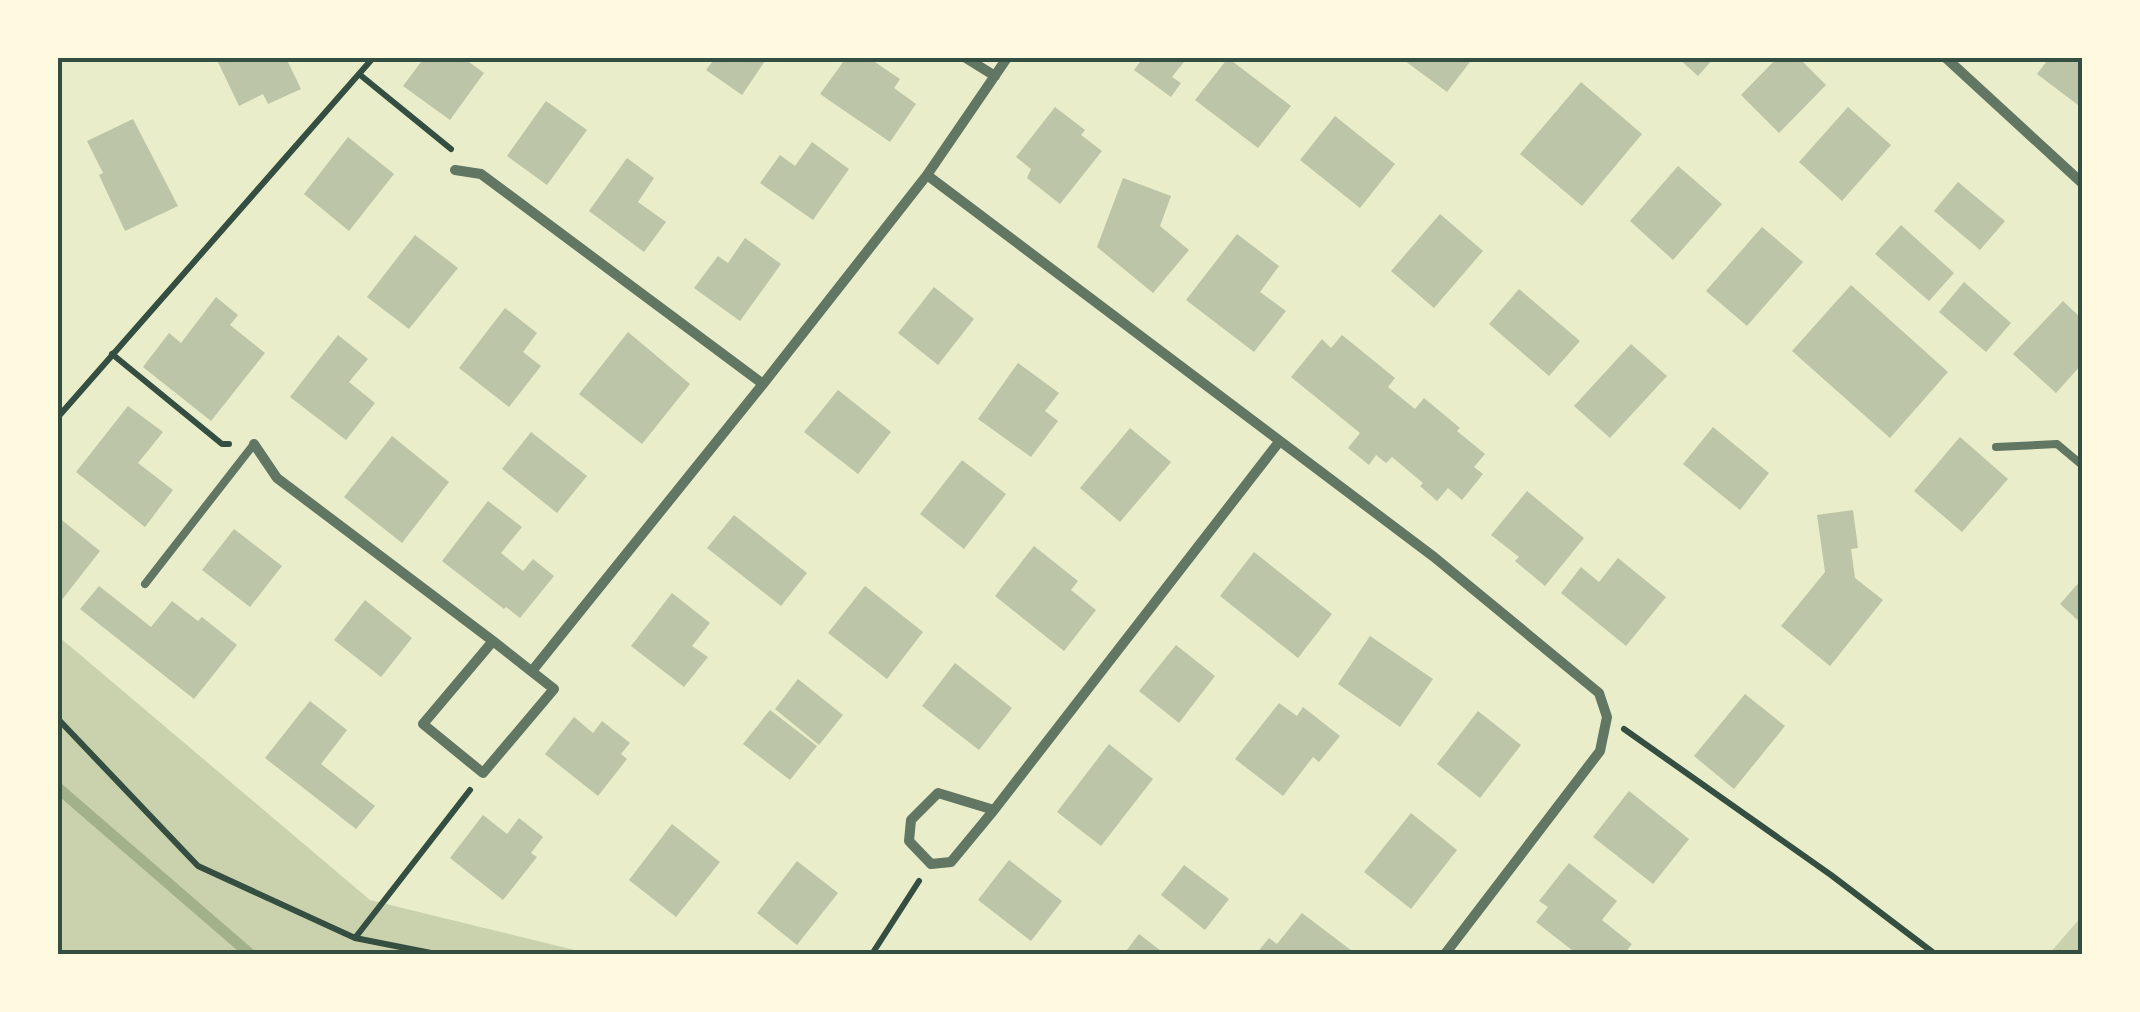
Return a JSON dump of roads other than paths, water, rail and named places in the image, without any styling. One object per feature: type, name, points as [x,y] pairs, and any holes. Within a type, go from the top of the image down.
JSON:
[{"type":"street","points":[[966,58],[995,76]]},
{"type":"street","points":[[532,671],[928,175],[1007,58]]},
{"type":"street","points":[[1946,58],[2082,182]]},
{"type":"street","points":[[455,170],[481,174],[763,384]]},
{"type":"street","points":[[928,175],[1434,556],[1599,693],[1608,717],[1600,751],[1445,954]]},
{"type":"street","points":[[994,810],[938,793],[911,820],[909,840],[931,864],[951,862],[994,810],[1280,442]]},
{"type":"street","points":[[254,444],[276,478],[493,640],[554,689],[483,773],[423,724],[493,640]]},
{"type":"lane","points":[[145,584],[254,444]]},
{"type":"lane","points":[[1996,447],[2057,444],[2082,464]]},
{"type":"waterway","points":[[58,788],[250,954]]}]
